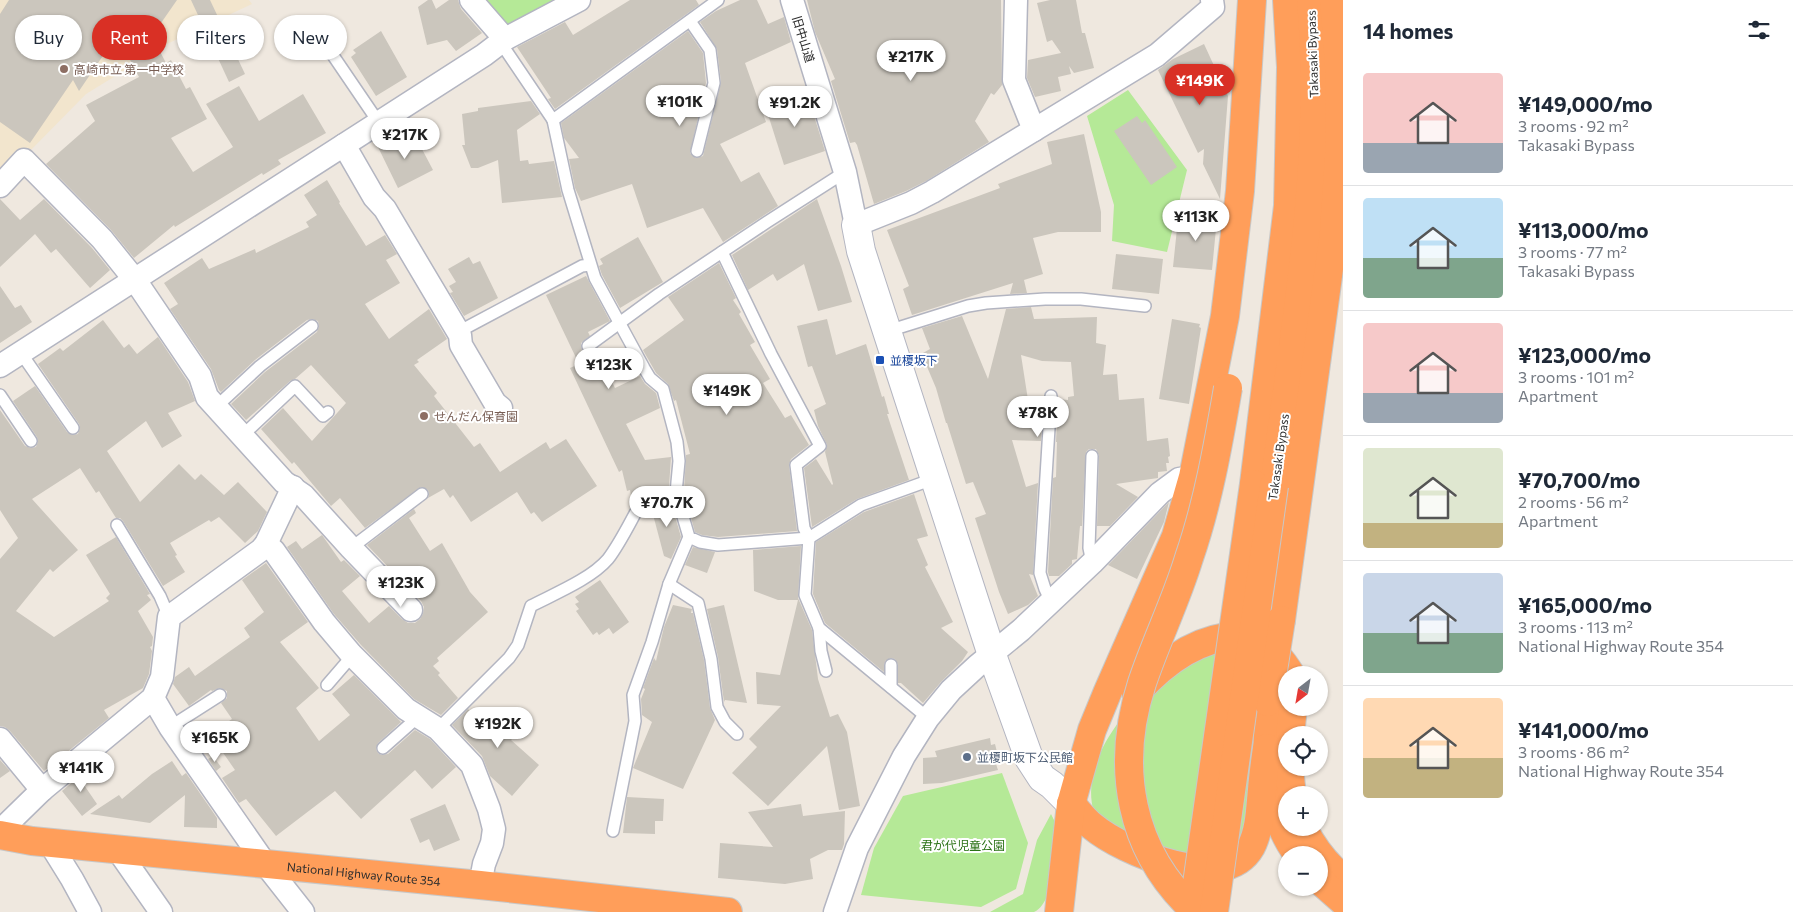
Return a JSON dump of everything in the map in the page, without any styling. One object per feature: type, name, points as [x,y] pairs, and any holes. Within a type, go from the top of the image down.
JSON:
[{"type":"highway","points":[[1059,912],[1071,804],[1092,730],[1176,536],[1193,477],[1225,316],[1240,191],[1252,0]]},
{"type":"highway","points":[[1195,912],[1159,870],[1148,848],[1132,801],[1129,781],[1129,760],[1134,717],[1142,684],[1189,559],[1215,464],[1240,321],[1258,194],[1264,110],[1267,0]]},
{"type":"highway","name":"Takasaki Bypass","points":[[1214,912],[1264,485],[1288,206],[1291,66],[1287,0]]},
{"type":"highway","name":"Takasaki Bypass","points":[[1195,912],[1264,485],[1302,275],[1313,148],[1315,75],[1311,0]]},
{"type":"highway","points":[[1281,666],[1281,620],[1334,232],[1339,155],[1340,79],[1334,0]]},
{"type":"highway","points":[[1080,771],[1120,710],[1166,664],[1187,650],[1226,636],[1249,636],[1273,651],[1286,666]]},
{"type":"highway","points":[[1071,804],[1091,826],[1135,850],[1188,868],[1203,869],[1226,866],[1242,858],[1252,846],[1259,818],[1267,748],[1278,714]]},
{"type":"highway","points":[[1267,748],[1270,783],[1278,799]]},
{"type":"highway","name":"National Highway Route 354","points":[[0,835],[48,842],[728,912]]},
{"type":"highway","points":[[1305,836],[1323,859],[1343,878]]},
{"type":"highway","points":[[1328,888],[1343,902]]},
{"type":"street","points":[[471,0],[505,39]]},
{"type":"street","points":[[0,366],[380,123],[484,55],[505,39],[579,0]]},
{"type":"street","name":"旧中山道","points":[[792,0],[845,172],[856,225]]},
{"type":"street","points":[[1016,0],[1014,80],[1034,130]]},
{"type":"street","points":[[1071,804],[1042,778],[1028,758],[992,655],[861,251],[856,225],[911,203],[932,192],[1157,55],[1213,7],[1212,0]]},
{"type":"street","points":[[344,145],[374,197],[385,209],[458,332],[461,345],[495,403],[500,408]]},
{"type":"street","points":[[0,186],[24,160],[102,239],[135,280],[200,376],[207,397],[284,482],[303,495],[411,610]]},
{"type":"street","points":[[835,912],[857,848],[904,756],[928,718],[951,690],[1051,602],[1092,563],[1160,492],[1180,479],[1193,477]]},
{"type":"street","points":[[0,831],[42,790],[153,698],[162,676],[169,617],[261,550],[266,544],[293,487]]},
{"type":"street","points":[[266,544],[274,551],[324,622],[352,656],[406,708],[438,729],[472,765],[494,829],[480,885]]},
{"type":"street","points":[[153,698],[170,727],[266,865],[304,912]]},
{"type":"street","points":[[0,739],[42,790]]},
{"type":"street","points":[[48,842],[90,912]]},
{"type":"street","points":[[117,849],[161,912]]},
{"type":"lane","points":[[553,120],[718,0]]},
{"type":"lane","points":[[690,20],[710,50],[714,83],[696,151]]},
{"type":"lane","points":[[505,39],[505,49],[553,120],[568,190],[595,278],[650,378],[663,389],[677,442],[679,460],[676,493],[689,537],[669,584],[652,642],[633,695],[634,721],[613,832]]},
{"type":"lane","points":[[336,60],[380,123]]},
{"type":"lane","points":[[588,346],[659,294],[845,172]]},
{"type":"lane","points":[[722,252],[771,354],[820,446],[796,466],[804,528],[809,538],[805,596],[819,628],[821,651],[826,671]]},
{"type":"lane","points":[[458,332],[582,266],[590,265]]},
{"type":"lane","points":[[888,331],[968,306],[986,303],[1045,298],[1081,299],[1145,306]]},
{"type":"lane","points":[[216,406],[260,366],[312,326]]},
{"type":"lane","points":[[21,353],[73,428]]},
{"type":"lane","points":[[243,435],[295,386],[323,416],[328,412]]},
{"type":"lane","points":[[0,395],[31,441]]},
{"type":"lane","points":[[1051,396],[1040,574],[1051,602]]},
{"type":"lane","points":[[1092,456],[1089,548],[1092,563]]},
{"type":"lane","points":[[689,537],[700,542],[718,545],[809,538],[861,506],[936,478]]},
{"type":"lane","points":[[438,729],[509,658],[518,645],[532,606],[599,567],[608,558],[642,501],[676,493]]},
{"type":"lane","points":[[351,548],[422,494]]},
{"type":"lane","points":[[118,525],[160,596],[169,617]]},
{"type":"lane","points":[[669,584],[698,603],[710,659],[716,707],[725,722],[737,734]]},
{"type":"lane","points":[[819,628],[928,718]]},
{"type":"lane","points":[[327,685],[352,656]]},
{"type":"lane","points":[[890,687],[891,665]]},
{"type":"lane","points":[[170,727],[220,695]]},
{"type":"lane","points":[[383,748],[418,717]]},
{"type":"shaded area","name":"高崎市立 第一中学校","points":[[0,0],[249,0],[252,4],[229,15],[177,15],[177,39],[167,44],[167,15],[92,15],[92,60],[141,60],[86,94],[26,155],[0,174]]},
{"type":"green space","points":[[474,0],[568,0],[505,32]]},
{"type":"green space","points":[[1128,90],[1187,170],[1167,252],[1112,241],[1114,205],[1087,116]]},
{"type":"green space","points":[[1218,646],[1262,704],[1248,821],[1239,843],[1192,858],[1139,841],[1094,813],[1091,795],[1093,777],[1097,760],[1105,743],[1115,727],[1139,698],[1158,682]]},
{"type":"green space","name":"君が代児童公園","points":[[1002,773],[1028,843],[1016,889],[981,907],[861,895],[874,848],[903,796]]},
{"type":"green space","points":[[1051,814],[1056,824],[1048,895],[1044,903],[1034,912],[990,912],[1023,894],[1037,840]]},
{"type":"building","points":[[9,0],[177,0],[167,15],[92,15],[92,60],[100,60],[79,91],[73,80],[30,143],[0,122],[0,14]]},
{"type":"building","points":[[191,0],[210,0],[217,15],[198,15]]},
{"type":"building","points":[[428,0],[432,0],[436,9],[449,0],[458,0],[461,9],[482,33],[456,51],[447,40],[427,45],[418,7]]},
{"type":"building","points":[[630,0],[696,0],[699,5],[555,109],[548,99],[551,98],[517,47],[565,22],[573,35]]},
{"type":"building","points":[[740,0],[757,0],[768,24],[784,17],[791,42],[745,63],[766,122],[720,144],[741,182],[759,172],[778,206],[723,242],[703,208],[647,228],[632,184],[581,201],[575,188],[569,159],[579,158],[564,138],[561,123],[688,31],[703,53],[706,83],[690,153],[696,158],[703,156],[721,82],[717,49],[700,22],[716,11]]},
{"type":"building","points":[[807,0],[1001,0],[1002,85],[994,95],[991,93],[975,121],[989,142],[926,181],[874,204],[857,145],[855,142],[850,143],[831,81],[835,79],[815,32]]},
{"type":"building","points":[[1050,0],[1076,0],[1082,33],[1085,33],[1094,68],[1074,73],[1069,66],[1071,74],[1058,77],[1061,91],[1035,97],[1027,78],[1028,60],[1061,53],[1052,40],[1047,42],[1037,3]]},
{"type":"building","points":[[381,31],[407,77],[376,96],[351,57],[356,53],[353,50]]},
{"type":"building","points":[[1204,44],[1228,96],[1220,199],[1203,164],[1204,149],[1198,153],[1158,70],[1173,59]]},
{"type":"building","points":[[130,60],[164,60],[166,63],[171,60],[186,89],[190,87],[207,119],[171,138],[193,172],[233,147],[206,104],[239,86],[259,121],[303,94],[326,133],[278,160],[281,164],[263,175],[262,173],[175,227],[174,225],[134,258],[111,230],[46,164],[95,121],[86,105],[139,77]]},
{"type":"building","points":[[219,60],[238,60],[245,74],[229,82]]},
{"type":"building","points":[[806,90],[825,151],[784,165],[765,105]]},
{"type":"building","points":[[531,101],[540,114],[517,130],[520,161],[528,160],[529,164],[554,161],[562,197],[502,203],[498,160],[478,168],[471,168],[462,145],[465,145],[462,114],[478,111],[478,108]]},
{"type":"building","points":[[1137,116],[1142,123],[1145,120],[1177,167],[1151,185],[1114,131]]},
{"type":"building","points":[[413,132],[433,170],[398,188],[378,147]]},
{"type":"building","points":[[1084,134],[1101,212],[1101,232],[1058,232],[1033,238],[1043,274],[1024,280],[1027,293],[1010,294],[1013,283],[912,315],[903,289],[909,286],[887,230],[1000,188],[998,184],[1052,164],[1047,142]]},
{"type":"building","points":[[327,180],[366,246],[385,235],[397,254],[386,260],[400,283],[365,304],[389,339],[429,309],[447,339],[417,360],[419,362],[414,365],[437,393],[434,396],[474,447],[480,443],[500,472],[546,442],[550,449],[566,439],[597,486],[542,522],[534,512],[531,514],[517,492],[471,522],[453,495],[450,498],[444,489],[428,498],[428,490],[421,487],[365,528],[340,498],[331,506],[294,462],[292,464],[261,429],[283,408],[312,441],[346,403],[311,365],[246,420],[231,404],[265,372],[317,332],[318,321],[307,320],[255,360],[221,392],[211,369],[170,309],[178,304],[164,283],[202,258],[209,269],[255,249],[256,253],[309,227],[306,222],[317,215],[304,195]]},
{"type":"building","points":[[0,199],[20,220],[44,199],[92,248],[110,270],[90,288],[56,249],[51,253],[35,234],[0,267]]},
{"type":"building","points":[[817,199],[852,302],[818,311],[804,264],[777,281],[773,274],[748,290],[732,255]]},
{"type":"building","points":[[1218,208],[1212,270],[1173,267],[1178,219],[1182,219],[1182,216],[1201,218]]},
{"type":"building","points":[[638,237],[663,282],[620,308],[602,275],[599,266],[603,264],[600,259]]},
{"type":"building","points":[[1116,254],[1163,259],[1159,294],[1112,289]]},
{"type":"building","points":[[469,257],[473,264],[480,261],[498,298],[464,316],[450,293],[453,292],[449,286],[456,282],[448,269]]},
{"type":"building","points":[[719,263],[736,298],[733,300],[741,312],[739,314],[755,342],[750,345],[770,379],[763,383],[785,418],[791,415],[809,445],[791,459],[789,465],[797,531],[718,537],[695,532],[684,492],[686,455],[690,454],[676,400],[674,401],[668,384],[656,373],[643,350],[684,320],[668,297]]},
{"type":"building","points":[[586,276],[610,321],[588,332],[590,336],[581,343],[582,350],[588,353],[596,349],[615,388],[640,376],[645,384],[656,393],[660,408],[626,424],[645,460],[671,457],[669,487],[631,496],[630,490],[627,491],[622,470],[619,472],[570,368],[579,364],[546,295]]},
{"type":"building","points":[[0,286],[15,308],[21,305],[32,322],[0,343]]},
{"type":"building","points":[[1031,307],[1034,319],[1097,317],[1096,343],[1106,345],[1103,375],[1117,374],[1119,400],[1144,398],[1147,441],[1168,438],[1170,456],[1168,457],[1169,463],[1166,463],[1167,471],[1158,472],[1158,478],[1116,484],[1138,497],[1110,526],[1097,526],[1099,456],[1096,449],[1089,449],[1086,452],[1082,526],[1080,526],[1077,559],[1072,560],[1072,564],[1059,576],[1049,576],[1053,478],[1056,477],[1058,399],[1068,400],[1068,397],[1074,396],[1071,362],[1042,361],[1021,355],[1028,400],[1043,399],[1041,441],[1012,440],[1026,487],[1038,483],[1033,575],[1029,574],[1038,596],[1028,605],[1008,614],[975,518],[986,514],[973,482],[966,484],[936,388],[925,362],[927,361],[923,353],[930,349],[922,328],[962,316],[988,379],[1006,309]]},
{"type":"building","points":[[827,319],[836,355],[866,344],[909,480],[857,499],[812,527],[804,468],[816,459],[833,484],[825,452],[827,445],[818,426],[814,410],[826,404],[812,366],[808,367],[797,326]]},
{"type":"building","points":[[1172,319],[1200,324],[1199,327],[1201,328],[1189,404],[1159,399]]},
{"type":"building","points":[[103,320],[124,348],[129,344],[137,354],[158,337],[188,382],[195,401],[168,413],[182,436],[162,448],[146,421],[107,451],[140,502],[179,464],[195,480],[201,474],[224,495],[238,482],[267,512],[258,531],[245,543],[219,517],[211,522],[209,520],[170,543],[177,555],[175,556],[185,572],[163,586],[123,521],[120,518],[116,518],[99,491],[96,493],[80,468],[32,499],[78,550],[53,572],[50,569],[16,611],[54,637],[109,601],[106,598],[110,594],[86,555],[116,537],[150,594],[147,595],[151,600],[138,611],[153,637],[152,646],[150,647],[152,651],[149,674],[143,688],[104,710],[109,718],[44,771],[10,731],[0,726],[0,559],[18,538],[0,510],[0,410],[25,446],[36,447],[37,437],[13,401],[35,386],[67,432],[73,435],[78,434],[79,424],[38,364],[60,348],[63,351]]},
{"type":"building","points":[[914,494],[928,536],[917,539],[928,565],[925,567],[953,622],[941,628],[968,652],[923,703],[901,683],[898,683],[898,665],[895,659],[891,658],[885,661],[884,672],[825,623],[813,594],[816,542],[864,512]]},
{"type":"building","points":[[671,502],[681,537],[671,559],[664,556],[651,507]]},
{"type":"building","points":[[1169,502],[1164,522],[1137,579],[1108,565]]},
{"type":"building","points":[[414,509],[416,513],[409,518],[430,551],[442,543],[470,592],[488,612],[437,658],[439,661],[433,666],[440,673],[438,675],[458,698],[441,715],[414,699],[361,645],[334,614],[287,547],[296,541],[302,549],[322,535],[341,562],[344,560],[360,576],[342,591],[369,623],[389,606],[408,623],[415,623],[423,614],[424,607],[421,601],[367,545]]},
{"type":"building","points":[[801,546],[798,598],[812,630],[818,679],[830,717],[838,714],[847,732],[860,806],[839,810],[827,746],[768,806],[732,773],[757,747],[749,739],[781,706],[757,704],[756,672],[780,675],[798,600],[778,600],[754,591],[753,550]]},
{"type":"building","points":[[693,547],[715,552],[707,573],[685,565]]},
{"type":"building","points":[[266,563],[308,622],[280,642],[319,688],[296,708],[319,741],[350,715],[332,694],[354,675],[401,722],[378,743],[376,749],[378,753],[381,755],[388,754],[415,730],[430,739],[456,767],[432,789],[415,770],[361,819],[335,791],[276,836],[246,799],[239,803],[222,778],[235,770],[210,734],[232,719],[221,703],[227,698],[227,691],[220,688],[211,690],[189,706],[173,684],[175,677],[189,667],[195,676],[250,637],[244,628],[264,612],[242,580]]},
{"type":"building","points":[[600,580],[629,622],[613,634],[609,628],[599,635],[597,632],[593,635],[576,611],[579,609],[575,604],[579,602],[575,597]]},
{"type":"building","points":[[673,605],[692,609],[691,613],[693,613],[704,660],[710,708],[715,720],[683,789],[633,768],[652,722],[642,715],[641,699],[645,689],[643,688],[654,658],[656,661],[664,627]]},
{"type":"building","points":[[724,605],[747,703],[725,700],[724,702],[718,657],[707,609]]},
{"type":"building","points":[[468,709],[470,711],[471,709],[487,724],[500,710],[521,730],[511,740],[539,765],[512,796],[490,776],[482,756],[452,725]]},
{"type":"building","name":"並榎町坂下公民館","points":[[990,738],[991,745],[995,744],[1000,764],[996,764],[998,770],[942,783],[923,784],[923,758],[937,757],[935,751]]},
{"type":"building","points":[[213,756],[221,767],[216,771],[208,759]]},
{"type":"building","points":[[0,760],[10,771],[0,778]]},
{"type":"building","points":[[172,761],[182,776],[186,773],[217,818],[217,828],[184,827],[185,795],[150,823],[90,814],[119,795],[122,799],[152,774]]},
{"type":"building","points":[[94,764],[99,770],[82,782],[97,804],[82,816],[62,791]]},
{"type":"building","points":[[627,797],[664,799],[663,821],[655,821],[655,834],[623,833]]},
{"type":"building","points":[[445,804],[460,840],[434,851],[429,839],[420,843],[410,819]]},
{"type":"building","points":[[801,804],[803,816],[845,811],[844,844],[842,850],[828,850],[810,859],[813,879],[785,884],[718,878],[720,843],[773,847],[748,812]]},
{"type":"place","name":"高崎市立 第一中学校","points":[[64,69]]},
{"type":"place","name":"並榎坂下","points":[[880,360]]},
{"type":"place","name":"せんだん保育園","points":[[424,416]]},
{"type":"place","name":"並榎町坂下公民館","points":[[967,757]]}]
